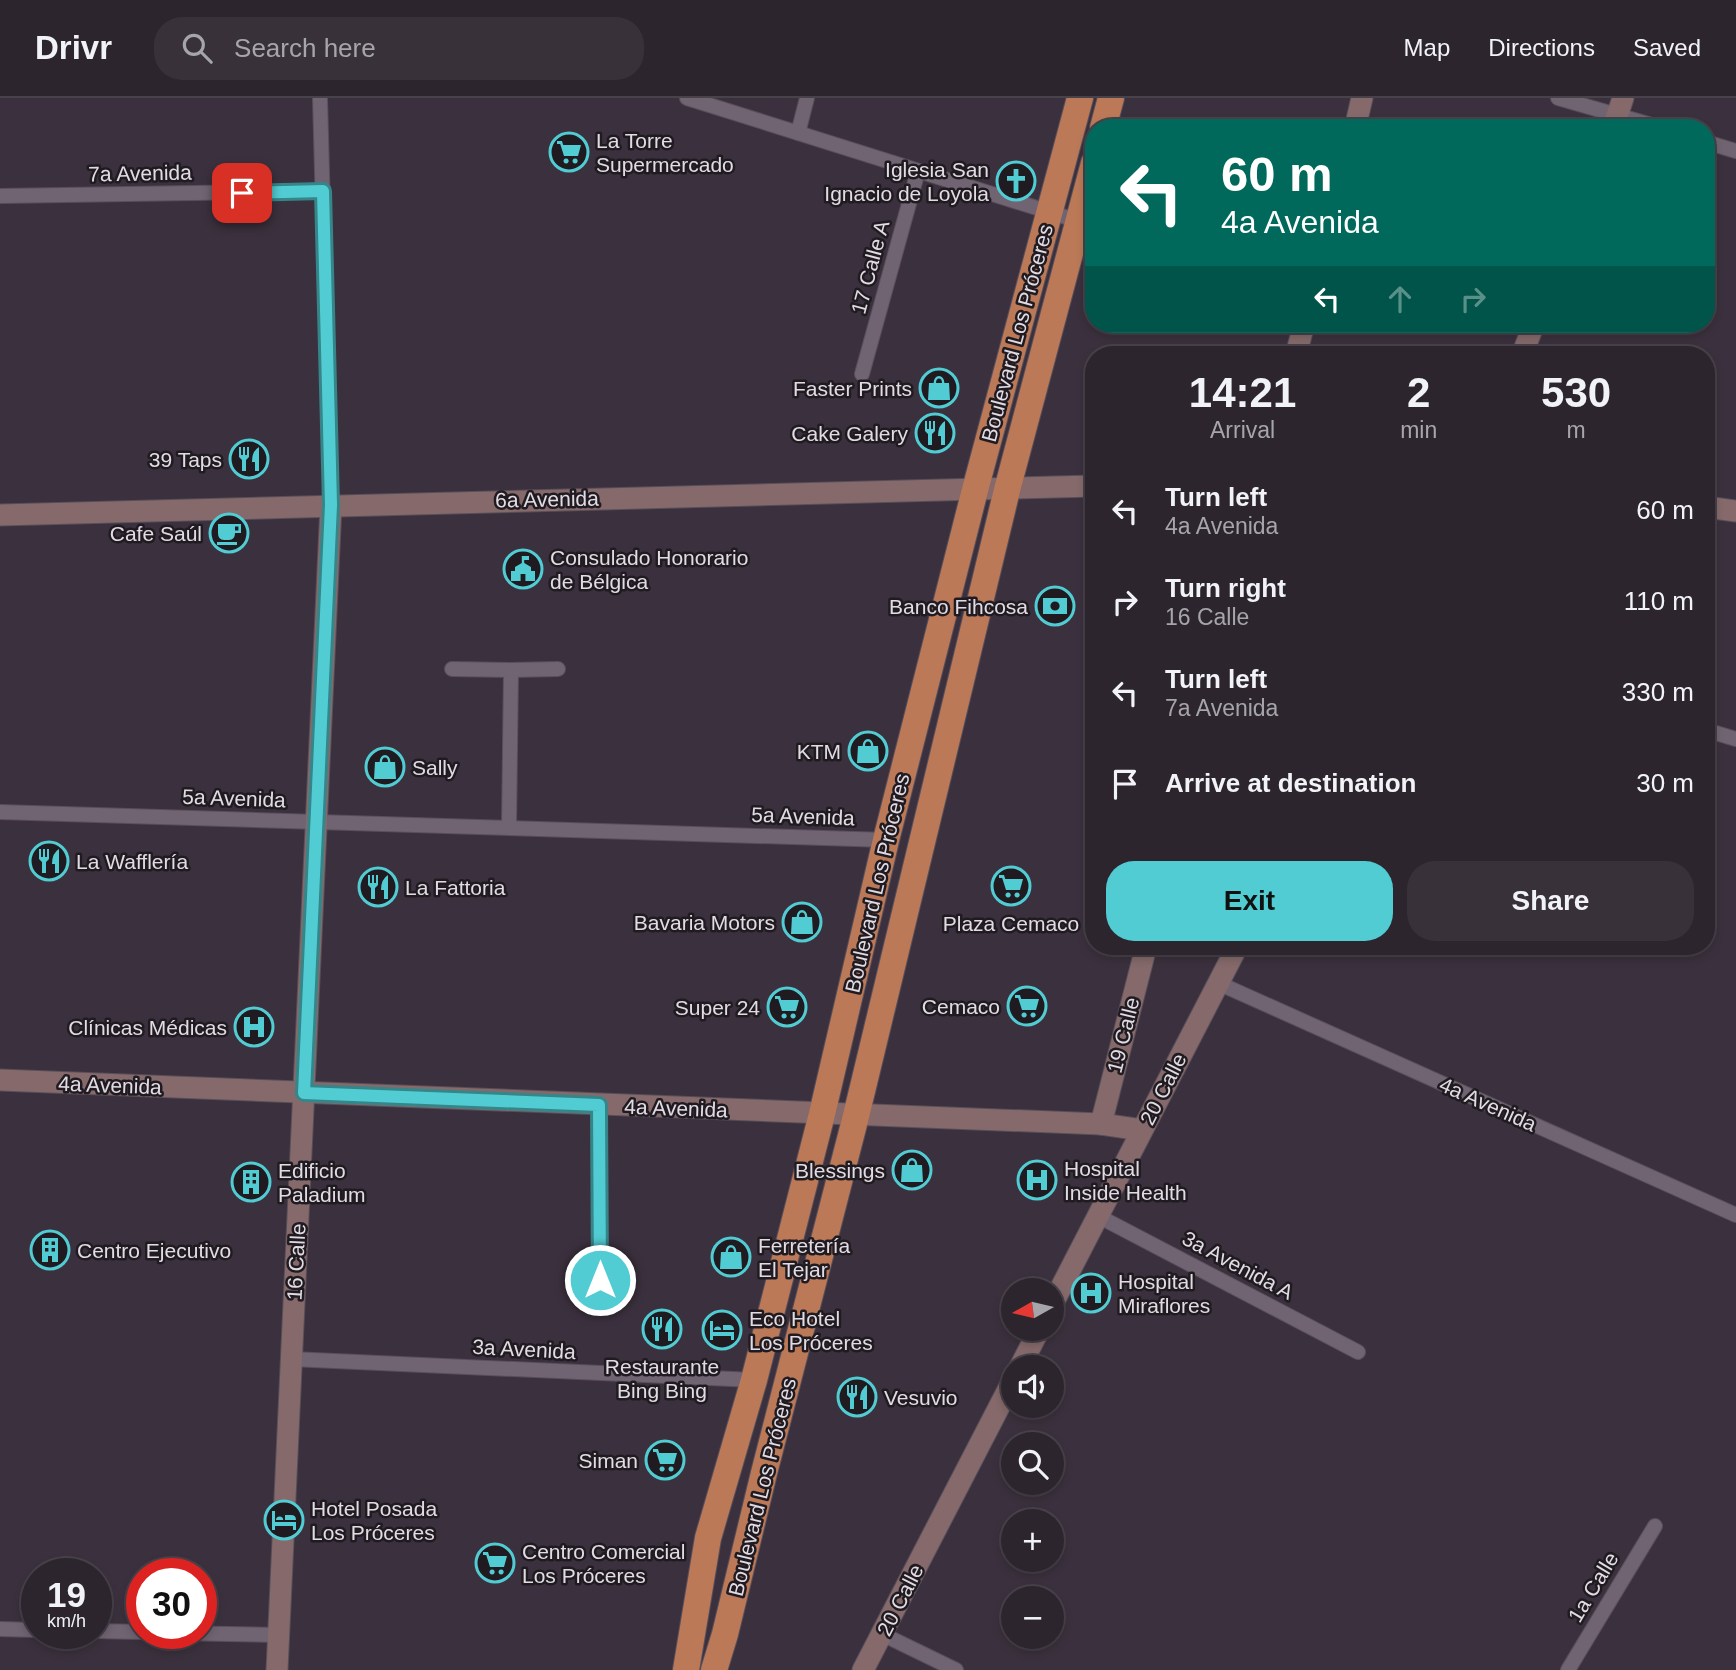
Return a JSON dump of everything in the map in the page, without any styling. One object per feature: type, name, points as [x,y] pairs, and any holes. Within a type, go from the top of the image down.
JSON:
[{"type":"highway","name":"Boulevard Los Próceres","points":[[686,1670],[708,1538],[754,1380],[975,490],[1080,98]]},
{"type":"highway","points":[[1105,119],[1111,98]]},
{"type":"highway","name":"Boulevard Los Próceres","points":[[714,1670],[856,1116],[1007,490],[1085,227]]},
{"type":"highway","points":[[667,1670],[708,1538]]},
{"type":"highway","points":[[725,1634],[729,1670]]},
{"type":"street","name":"16 Calle","points":[[277,1670],[331,505],[320,98]]},
{"type":"street","points":[[687,98],[1085,224]]},
{"type":"street","points":[[798,133],[807,98]]},
{"type":"street","points":[[1356,119],[1362,98]]},
{"type":"street","points":[[1558,98],[1636,119]]},
{"type":"street","points":[[1715,145],[1736,151]]},
{"type":"street","name":"17 Calle A","points":[[862,374],[918,171]]},
{"type":"street","name":"7a Avenida","points":[[0,196],[323,191]]},
{"type":"street","name":"6a Avenida","points":[[0,515],[1085,486]]},
{"type":"street","points":[[1715,508],[1736,511]]},
{"type":"street","points":[[452,669],[558,669]]},
{"type":"street","points":[[509,828],[511,670]]},
{"type":"street","points":[[1715,733],[1736,739]]},
{"type":"street","name":"5a Avenida","points":[[0,812],[886,840]]},
{"type":"street","name":"19 Calle","points":[[1101,1124],[1144,955]]},
{"type":"street","name":"20 Calle","points":[[1064,1282],[1233,955]]},
{"type":"street","name":"4a Avenida","points":[[1218,983],[1736,1214]]},
{"type":"street","name":"4a Avenida","points":[[0,1080],[1101,1124],[1142,1130]]},
{"type":"street","points":[[599,1105],[600,1280]]},
{"type":"street","name":"3a Avenida A","points":[[1098,1216],[1358,1352]]},
{"type":"street","name":"3a Avenida","points":[[291,1359],[754,1380]]},
{"type":"street","name":"20 Calle","points":[[863,1670],[1001,1403]]},
{"type":"street","name":"1a Calle","points":[[1568,1670],[1655,1526]]},
{"type":"street","points":[[0,1629],[21,1630]]},
{"type":"street","points":[[217,1634],[279,1635]]},
{"type":"street","points":[[882,1634],[956,1670]]},
{"type":"place","name":"La Torre Supermercado","points":[[569,152]]},
{"type":"place","name":"Iglesia San Ignacio de Loyola","points":[[1016,181]]},
{"type":"place","name":"Faster Prints","points":[[939,388]]},
{"type":"place","name":"Cake Galery","points":[[935,433]]},
{"type":"place","name":"39 Taps","points":[[249,459]]},
{"type":"place","name":"Cafe Saúl","points":[[229,533]]},
{"type":"place","name":"Consulado Honorario de Bélgica","points":[[523,569]]},
{"type":"place","name":"Banco Fihcosa","points":[[1055,606]]},
{"type":"place","name":"KTM","points":[[868,751]]},
{"type":"place","name":"Sally","points":[[385,767]]},
{"type":"place","name":"La Wafflería","points":[[49,861]]},
{"type":"place","name":"Plaza Cemaco","points":[[1011,886]]},
{"type":"place","name":"La Fattoria","points":[[378,887]]},
{"type":"place","name":"Bavaria Motors","points":[[802,922]]},
{"type":"place","name":"Cemaco","points":[[1027,1006]]},
{"type":"place","name":"Super 24","points":[[787,1007]]},
{"type":"place","name":"Clínicas Médicas","points":[[254,1027]]},
{"type":"place","name":"Blessings","points":[[912,1170]]},
{"type":"place","name":"Hospital Inside Health","points":[[1037,1180]]},
{"type":"place","name":"Edificio Paladium","points":[[251,1182]]},
{"type":"place","name":"Centro Ejecutivo","points":[[50,1250]]},
{"type":"place","name":"Ferretería El Tejar","points":[[731,1257]]},
{"type":"place","name":"Hospital Miraflores","points":[[1091,1293]]},
{"type":"place","name":"Restaurante Bing Bing","points":[[662,1329]]},
{"type":"place","name":"Eco Hotel Los Próceres","points":[[722,1330]]},
{"type":"place","name":"Vesuvio","points":[[857,1397]]},
{"type":"place","name":"Siman","points":[[665,1460]]},
{"type":"place","name":"Hotel Posada Los Próceres","points":[[284,1520]]},
{"type":"place","name":"Centro Comercial Los Próceres","points":[[495,1563]]},
{"type":"route","points":[[242,193],[323,191],[331,505],[304,1093],[599,1105],[600,1280]]}]
